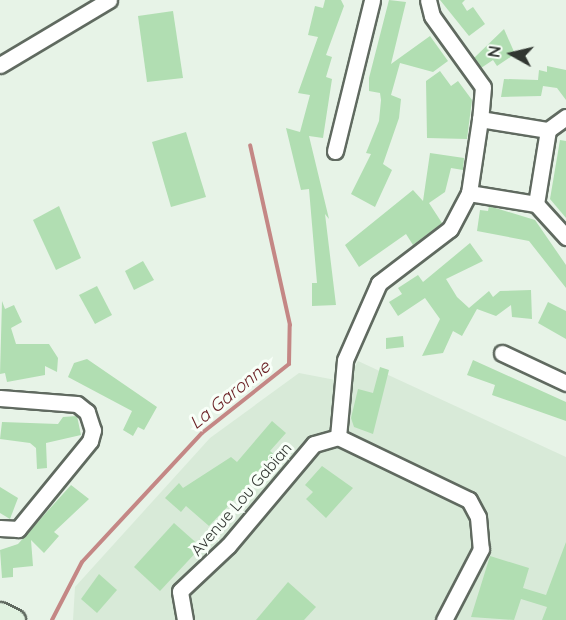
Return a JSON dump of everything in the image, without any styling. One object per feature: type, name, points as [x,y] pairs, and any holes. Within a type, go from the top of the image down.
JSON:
[{"type":"main road","points":[[0,613],[14,620]]},
{"type":"street","points":[[0,65],[110,0]]},
{"type":"street","points":[[335,151],[372,0]]},
{"type":"street","points":[[428,0],[432,16],[483,87],[469,193],[450,229],[379,283],[345,360],[338,437],[469,500],[478,517],[481,549],[444,620]]},
{"type":"street","points":[[536,204],[548,130],[566,117]]},
{"type":"street","points":[[480,119],[548,130]]},
{"type":"street","points":[[469,193],[536,204],[566,237]]},
{"type":"street","points":[[502,353],[566,383]]},
{"type":"street","points":[[0,398],[77,404],[87,411],[93,430],[18,529],[0,528]]},
{"type":"street","name":"Avenue Lou Gabian","points":[[185,620],[180,591],[228,546],[314,444],[338,437]]},
{"type":"shaded area","points":[[358,361],[566,457],[566,620],[73,620],[75,587],[210,438],[299,373],[346,382]]},
{"type":"building","points":[[325,0],[341,0],[344,6],[326,55],[332,57],[326,77],[332,79],[323,138],[309,136],[329,219],[325,214],[336,305],[312,306],[312,283],[317,283],[309,189],[301,190],[286,128],[300,132],[310,95],[298,93],[318,37],[308,35],[315,6],[323,8]]},
{"type":"building","points":[[389,0],[406,2],[391,64],[430,36],[448,61],[433,72],[400,63],[391,95],[401,99],[399,118],[383,164],[392,170],[375,207],[351,194],[371,154],[366,153],[379,121],[380,93],[369,91],[369,78]]},
{"type":"building","points":[[440,0],[465,0],[462,3],[467,11],[473,7],[485,24],[469,36]]},
{"type":"building","points":[[173,11],[183,78],[147,82],[138,16]]},
{"type":"building","points":[[504,29],[515,54],[497,66],[493,60],[481,68],[474,58]]},
{"type":"building","points":[[547,66],[566,70],[566,100],[557,88],[543,86],[541,96],[501,97],[504,79],[538,80],[539,70],[547,72]]},
{"type":"building","points":[[440,71],[451,86],[458,81],[472,100],[467,139],[427,138],[426,81]]},
{"type":"building","points":[[186,132],[206,197],[171,207],[152,142]]},
{"type":"building","points":[[560,140],[566,141],[566,218],[550,199]]},
{"type":"building","points":[[430,153],[464,158],[463,170],[451,168],[445,192],[429,203],[442,223],[413,245],[406,234],[359,267],[345,245],[413,190],[423,201]]},
{"type":"building","points":[[59,206],[81,258],[56,270],[33,220]]},
{"type":"building","points":[[489,206],[535,220],[566,265],[566,288],[529,241],[477,231],[480,210],[488,211]]},
{"type":"building","points":[[470,243],[483,261],[446,279],[457,297],[469,308],[489,291],[493,297],[500,291],[531,290],[532,319],[512,317],[511,305],[496,316],[477,309],[462,336],[453,331],[443,353],[422,356],[440,319],[425,298],[398,316],[389,302],[402,294],[398,288],[418,275],[423,282]]},
{"type":"building","points":[[143,261],[154,280],[134,290],[125,271]]},
{"type":"building","points":[[97,286],[112,315],[95,324],[79,295]]},
{"type":"building","points":[[2,301],[5,309],[14,305],[22,322],[11,328],[16,344],[49,344],[58,358],[57,372],[45,366],[45,375],[7,382],[5,373],[0,374]]},
{"type":"building","points":[[548,302],[566,311],[566,339],[538,323]]},
{"type":"building","points":[[403,336],[404,347],[386,349],[386,338]]},
{"type":"building","points":[[87,359],[157,407],[144,430],[138,427],[133,436],[123,430],[132,411],[68,377],[74,363]]},
{"type":"building","points":[[473,360],[566,402],[566,421],[492,395],[495,385],[467,375]]},
{"type":"building","points":[[380,367],[389,370],[373,434],[354,427],[351,418],[358,389],[373,393]]},
{"type":"building","points":[[77,416],[81,435],[46,443],[47,468],[37,469],[36,448],[30,443],[0,439],[2,422],[58,424],[63,417]]},
{"type":"building","points":[[272,421],[286,433],[270,451],[276,456],[209,526],[186,506],[181,512],[165,498],[179,483],[183,488],[231,457],[237,462]]},
{"type":"building","points":[[322,466],[353,488],[326,518],[306,499],[313,492],[305,485]]},
{"type":"building","points":[[71,485],[89,499],[54,532],[59,536],[44,553],[31,540],[33,566],[13,568],[13,577],[2,578],[0,550],[18,544]]},
{"type":"building","points":[[0,487],[18,498],[10,519],[0,513]]},
{"type":"building","points":[[174,523],[201,547],[160,591],[134,567]]},
{"type":"building","points":[[566,542],[566,620],[542,620],[547,607],[521,599],[514,620],[471,617],[490,556],[529,568],[523,588],[546,595]]},
{"type":"building","points":[[99,574],[117,590],[97,613],[81,599]]},
{"type":"building","points":[[288,582],[316,607],[304,620],[256,620]]},
{"type":"waterway","name":"La Garonne","points":[[52,620],[82,562],[202,433],[289,364],[290,325],[250,145]]}]
